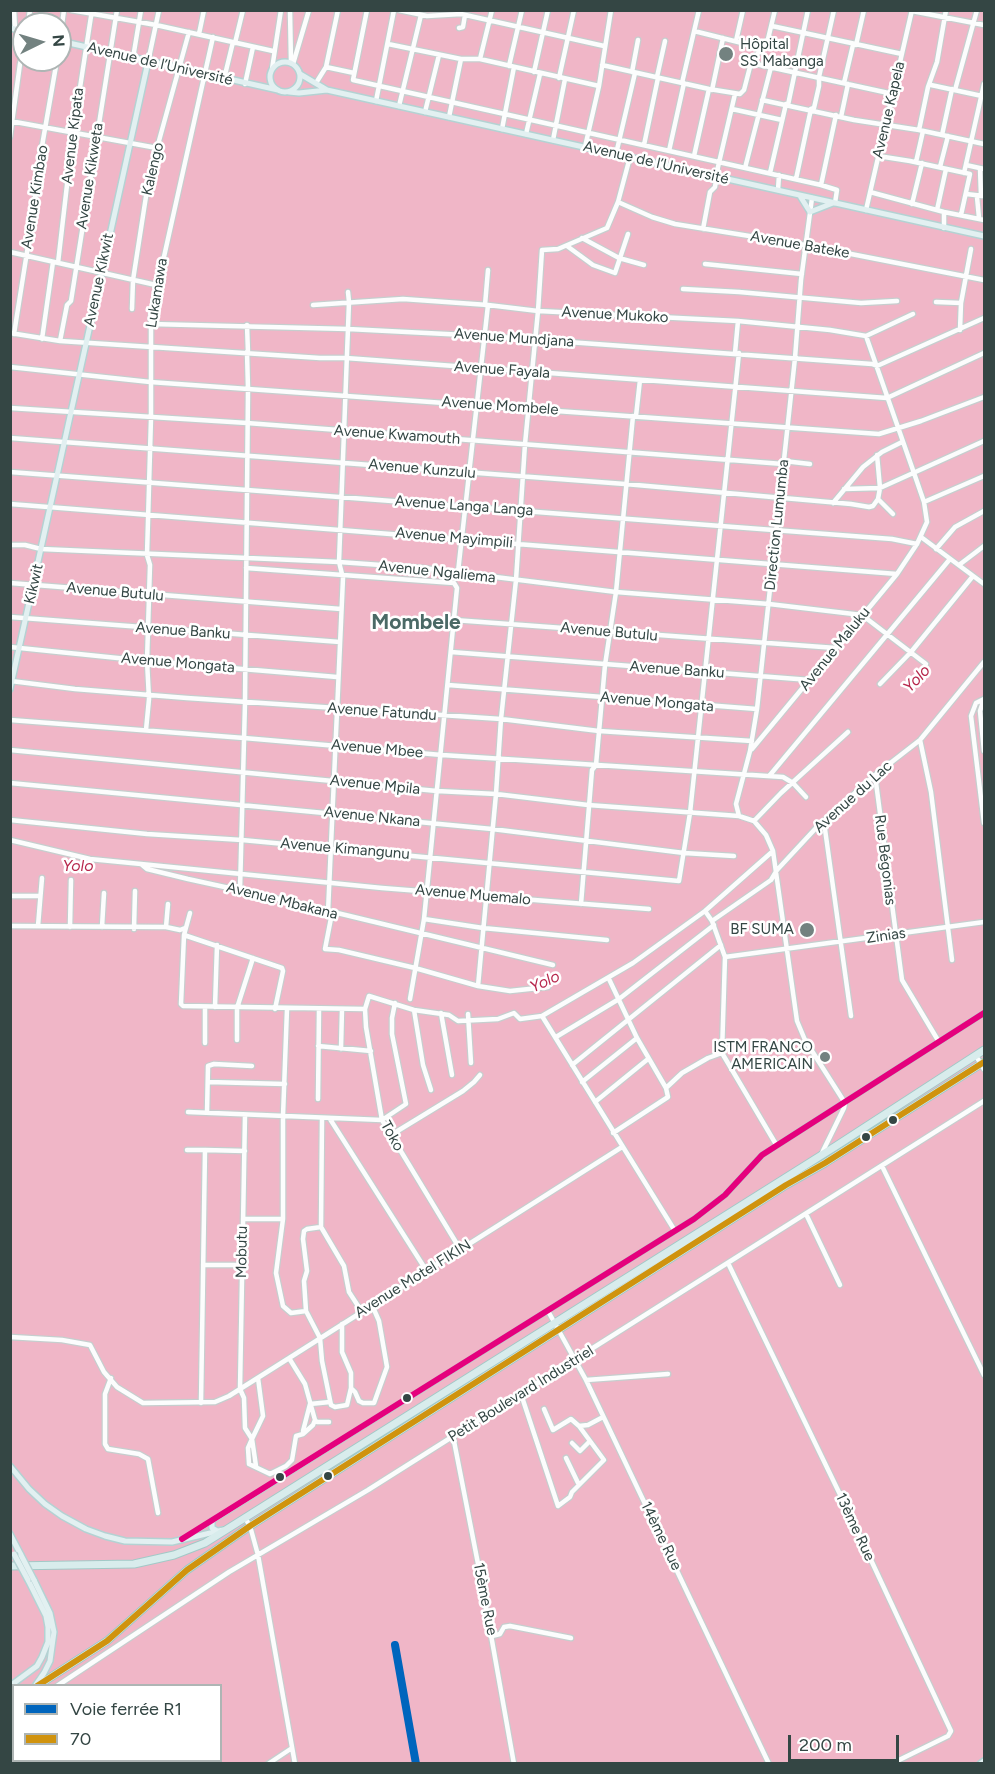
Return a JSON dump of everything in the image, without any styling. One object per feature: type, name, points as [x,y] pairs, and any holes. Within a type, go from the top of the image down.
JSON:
[{"type":"highway","points":[[10,1566],[117,1565],[155,1560],[198,1546],[230,1528],[984,1050]]},
{"type":"highway","points":[[39,1684],[107,1641],[187,1570],[250,1526],[786,1185],[984,1064]]},
{"type":"main road","name":"Avenue de l’Université","points":[[72,43],[278,90]]},
{"type":"main road","name":"Avenue Kikwit","points":[[42,549],[148,62]]},
{"type":"main road","points":[[260,87],[270,81],[272,69],[282,62],[292,63],[300,74],[327,90]]},
{"type":"main road","points":[[289,92],[298,85],[300,74]]},
{"type":"main road","points":[[270,81],[278,90],[289,92],[306,93],[327,90]]},
{"type":"main road","name":"Avenue de l’Université","points":[[327,90],[984,236]]},
{"type":"main road","points":[[799,195],[810,212],[835,203]]},
{"type":"main road","name":"Kikwit","points":[[10,689],[42,549]]},
{"type":"main road","points":[[10,1466],[29,1489],[62,1516],[86,1529],[125,1541],[155,1542],[182,1539],[230,1528]]},
{"type":"main road","points":[[212,1521],[212,1528],[219,1531]]},
{"type":"main road","points":[[10,1534],[21,1555],[45,1616],[48,1632],[48,1642],[37,1665],[13,1684]]},
{"type":"main road","points":[[10,1548],[50,1613],[54,1632],[50,1661],[37,1684]]},
{"type":"main road","points":[[980,1764],[984,1761]]},
{"type":"street","points":[[71,10],[92,12],[273,51]]},
{"type":"street","name":"Avenue Kikweta","points":[[60,341],[69,303],[117,10]]},
{"type":"street","points":[[133,58],[141,10]]},
{"type":"street","name":"Avenue Kikwit","points":[[148,62],[159,10]]},
{"type":"street","points":[[199,34],[204,10]]},
{"type":"street","points":[[224,79],[243,10]]},
{"type":"street","points":[[272,69],[281,10]]},
{"type":"street","points":[[290,10],[292,63]]},
{"type":"street","points":[[292,63],[309,10]]},
{"type":"street","points":[[316,83],[326,68],[338,10]]},
{"type":"street","points":[[368,10],[352,80],[820,185],[837,190],[835,203]]},
{"type":"street","points":[[376,101],[394,10]]},
{"type":"street","points":[[480,59],[492,10]]},
{"type":"street","points":[[502,129],[522,10]]},
{"type":"street","points":[[526,134],[548,10]]},
{"type":"street","points":[[553,140],[574,10]]},
{"type":"street","points":[[585,147],[599,86],[611,10]]},
{"type":"street","points":[[669,151],[699,10]]},
{"type":"street","points":[[736,41],[743,10]]},
{"type":"street","points":[[602,65],[740,94],[744,90],[751,63],[768,39],[775,10]]},
{"type":"street","points":[[770,173],[808,10]]},
{"type":"street","points":[[796,179],[811,110],[814,108],[819,86],[834,10]]},
{"type":"street","points":[[820,185],[864,10]]},
{"type":"street","points":[[937,210],[953,89],[977,10]]},
{"type":"street","points":[[403,11],[421,15],[465,15],[604,46]]},
{"type":"street","points":[[912,11],[945,14],[984,25]]},
{"type":"street","name":"Avenue Kapela","points":[[866,210],[912,11]]},
{"type":"street","name":"Avenue Kipata","points":[[42,339],[92,12]]},
{"type":"street","points":[[912,204],[928,87],[943,32],[945,14]]},
{"type":"street","points":[[399,106],[421,15]]},
{"type":"street","points":[[459,28],[463,27],[465,15]]},
{"type":"street","points":[[772,26],[902,54]]},
{"type":"street","points":[[694,31],[762,48]]},
{"type":"street","name":"Kalengo","points":[[132,309],[133,280],[147,190],[189,32]]},
{"type":"street","name":"Lukamawa","points":[[146,730],[150,565],[147,555],[151,324],[156,285],[213,38]]},
{"type":"street","points":[[694,156],[723,38]]},
{"type":"street","points":[[616,154],[638,40]]},
{"type":"street","points":[[644,145],[665,41]]},
{"type":"street","points":[[388,44],[461,59],[480,59],[599,86]]},
{"type":"street","points":[[245,84],[253,47]]},
{"type":"street","points":[[425,112],[439,55]]},
{"type":"street","points":[[449,117],[461,59]]},
{"type":"street","points":[[751,63],[893,94]]},
{"type":"street","points":[[745,168],[771,67]]},
{"type":"street","points":[[326,68],[354,73]]},
{"type":"street","points":[[10,137],[20,72]]},
{"type":"street","name":"Avenue Kimbao","points":[[12,334],[55,72]]},
{"type":"street","points":[[964,173],[984,84]]},
{"type":"street","points":[[930,85],[982,96]]},
{"type":"street","points":[[703,229],[710,192],[716,187],[716,177],[735,94]]},
{"type":"street","points":[[762,100],[984,144]]},
{"type":"street","points":[[732,109],[782,120]]},
{"type":"street","points":[[12,121],[157,148]]},
{"type":"street","points":[[878,156],[970,174],[961,215]]},
{"type":"street","points":[[478,986],[501,719],[516,580],[542,250],[555,250],[567,246],[607,228],[618,202],[630,157]]},
{"type":"street","points":[[870,192],[944,212],[982,219],[982,169],[966,165]]},
{"type":"street","points":[[778,190],[779,175]]},
{"type":"street","points":[[966,194],[981,196]]},
{"type":"street","name":"Direction Lumumba","points":[[739,816],[736,804],[752,741],[765,643],[795,358],[801,277],[812,198]]},
{"type":"street","name":"Avenue Bateke","points":[[618,202],[660,220],[805,245],[984,280]]},
{"type":"street","points":[[944,212],[944,228]]},
{"type":"street","points":[[567,246],[592,265],[615,273],[628,234]]},
{"type":"street","points":[[582,238],[619,258],[644,265]]},
{"type":"street","points":[[960,326],[961,303],[971,249]]},
{"type":"street","points":[[10,252],[156,285]]},
{"type":"street","points":[[705,264],[801,277]]},
{"type":"street","points":[[458,572],[485,336],[488,270]]},
{"type":"street","points":[[683,290],[861,303],[897,301]]},
{"type":"street","points":[[348,292],[339,562],[343,576],[330,849],[330,912],[325,949],[339,950],[415,968],[478,986],[510,991],[548,987]]},
{"type":"street","name":"Avenue Mukoko","points":[[313,305],[403,299],[538,311],[738,321],[866,336]]},
{"type":"street","points":[[936,302],[961,303]]},
{"type":"street","points":[[913,314],[866,336],[924,502],[927,522],[921,537],[983,581]]},
{"type":"street","points":[[877,366],[960,326],[971,325],[984,318]]},
{"type":"street","points":[[684,853],[736,387],[738,321]]},
{"type":"street","name":"Avenue Mundjana","points":[[151,324],[247,325],[485,336],[873,363],[877,366]]},
{"type":"street","points":[[240,890],[245,703],[247,325]]},
{"type":"street","name":"Avenue Fayala","points":[[12,334],[86,343],[346,358],[886,398],[984,353]]},
{"type":"street","name":"Avenue Mombele","points":[[10,367],[150,382],[879,434],[984,397]]},
{"type":"street","points":[[581,904],[592,768],[596,765],[605,665],[616,592],[628,452],[640,380]]},
{"type":"street","name":"Avenue Kwamouth","points":[[10,408],[810,464]]},
{"type":"street","points":[[10,438],[64,442]]},
{"type":"street","points":[[844,489],[880,488],[984,441]]},
{"type":"street","name":"Avenue Kunzulu","points":[[64,442],[625,484],[869,507],[878,499]]},
{"type":"street","points":[[833,503],[863,467],[877,455],[902,442]]},
{"type":"street","points":[[877,455],[880,488],[878,499],[893,513]]},
{"type":"street","name":"Avenue Langa Langa","points":[[10,472],[892,539],[917,544]]},
{"type":"street","points":[[924,502],[984,476]]},
{"type":"street","name":"Avenue Mayimpili","points":[[10,504],[897,574]]},
{"type":"street","points":[[936,549],[955,527],[984,511]]},
{"type":"street","name":"Avenue Maluku","points":[[750,751],[897,574],[921,537]]},
{"type":"street","name":"Avenue Ngaliema","points":[[10,545],[147,555],[339,562],[458,572],[616,592],[769,604],[862,615]]},
{"type":"street","points":[[959,565],[984,546]]},
{"type":"street","points":[[770,776],[950,559]]},
{"type":"street","points":[[246,568],[454,584],[457,588],[424,919],[410,999]]},
{"type":"street","points":[[880,684],[911,652],[973,576]]},
{"type":"street","name":"Avenue Butulu","points":[[10,583],[341,609]]},
{"type":"street","points":[[862,615],[926,664]]},
{"type":"street","name":"Avenue Banku","points":[[10,617],[340,642]]},
{"type":"street","name":"Avenue Butulu","points":[[454,620],[836,648]]},
{"type":"street","name":"Avenue Mongata","points":[[10,646],[147,661],[337,677]]},
{"type":"street","name":"Avenue Banku","points":[[451,652],[810,680]]},
{"type":"street","name":"Avenue du Lac","points":[[556,1037],[619,999],[713,923],[771,880],[777,870],[824,822],[875,775],[920,740],[984,662]]},
{"type":"street","name":"Avenue Fatundu","points":[[11,681],[75,689],[245,703],[501,719],[599,731],[752,741]]},
{"type":"street","name":"Avenue Mongata","points":[[448,685],[757,710]]},
{"type":"street","points":[[984,699],[980,711],[984,751]]},
{"type":"street","points":[[984,699],[976,703],[973,709],[972,728],[984,823]]},
{"type":"street","name":"Avenue Mbee","points":[[10,720],[442,755],[783,777],[793,783]]},
{"type":"street","points":[[972,728],[981,727]]},
{"type":"street","points":[[754,821],[848,732]]},
{"type":"street","points":[[920,740],[930,792],[952,960]]},
{"type":"street","name":"Avenue Mpila","points":[[10,750],[437,791],[496,794],[588,805],[739,816]]},
{"type":"street","name":"Rue Bégonias","points":[[875,775],[894,934],[904,986],[939,1042]]},
{"type":"street","name":"Avenue Nkana","points":[[10,783],[433,823],[684,853],[734,856]]},
{"type":"street","points":[[793,783],[806,797]]},
{"type":"street","points":[[739,816],[754,821],[769,842],[777,870],[795,1010],[801,1031],[845,1103]]},
{"type":"street","name":"Avenue Kimangunu","points":[[10,820],[679,881],[684,853]]},
{"type":"street","points":[[824,822],[851,1016]]},
{"type":"street","name":"Avenue Mbakana","points":[[10,840],[90,859],[141,864],[147,869],[553,965]]},
{"type":"street","points":[[190,913],[184,928],[181,1004],[183,1006],[365,1009],[369,996],[414,1010],[449,1015],[458,1021],[496,1019],[514,1013],[520,1019],[542,1016],[578,994],[609,979],[705,911],[772,851]]},
{"type":"street","name":"Avenue Muemalo","points":[[141,864],[297,880],[649,909]]},
{"type":"street","points":[[38,926],[42,878]]},
{"type":"street","points":[[70,927],[71,880]]},
{"type":"street","points":[[134,928],[135,891]]},
{"type":"street","points":[[102,927],[104,893]]},
{"type":"street","points":[[10,896],[40,897]]},
{"type":"street","points":[[166,927],[168,904]]},
{"type":"street","points":[[705,911],[713,923],[725,957],[722,1053],[777,1146]]},
{"type":"street","points":[[424,919],[483,928],[607,940]]},
{"type":"street","name":"Zinias","points":[[725,957],[984,922]]},
{"type":"street","points":[[10,926],[166,927],[180,930],[184,928]]},
{"type":"street","points":[[184,935],[283,969],[275,1009]]},
{"type":"street","points":[[215,1007],[217,945]]},
{"type":"street","points":[[572,1065],[721,945]]},
{"type":"street","points":[[237,1040],[237,1008],[253,958]]},
{"type":"street","points":[[609,979],[637,1038],[666,1088],[668,1097],[613,1133]]},
{"type":"street","points":[[188,1112],[382,1120],[406,1104],[392,1034],[395,1003]]},
{"type":"street","points":[[205,1008],[205,1043]]},
{"type":"street","points":[[287,1009],[283,1116],[283,1219],[276,1273],[283,1306],[291,1313],[306,1311]]},
{"type":"street","points":[[318,1099],[319,1009]]},
{"type":"street","points":[[341,1049],[342,1009]]},
{"type":"street","name":"Toko","points":[[365,1009],[382,1120],[460,1249]]},
{"type":"street","points":[[414,1010],[423,1065],[431,1090]]},
{"type":"street","points":[[441,1013],[452,1075]]},
{"type":"street","points":[[182,1539],[704,1212],[724,1195],[762,1155],[984,1013]]},
{"type":"street","points":[[468,1014],[471,1062]]},
{"type":"street","points":[[542,1016],[675,1231]]},
{"type":"street","points":[[582,1082],[637,1038]]},
{"type":"street","points":[[318,1047],[371,1051]]},
{"type":"street","points":[[666,1088],[682,1073],[722,1053]]},
{"type":"street","points":[[976,1056],[984,1064]]},
{"type":"street","points":[[595,1102],[648,1059]]},
{"type":"street","points":[[207,1113],[207,1067],[210,1064],[252,1066]]},
{"type":"street","points":[[391,1135],[463,1091],[480,1074]]},
{"type":"street","points":[[207,1082],[285,1084]]},
{"type":"street","name":"Petit Boulevard Industriel","points":[[60,1684],[258,1555],[343,1506],[984,1101]]},
{"type":"street","points":[[821,1155],[845,1103]]},
{"type":"street","name":"Mobutu","points":[[245,1115],[240,1389],[244,1398],[245,1428],[252,1439]]},
{"type":"street","points":[[322,1119],[321,1227],[344,1266],[349,1292],[362,1312]]},
{"type":"street","points":[[330,1119],[426,1270]]},
{"type":"street","name":"Avenue Motel FIKIN","points":[[111,1378],[124,1392],[143,1403],[201,1403],[221,1400],[622,1147]]},
{"type":"street","points":[[187,1150],[245,1151]]},
{"type":"street","points":[[201,1403],[205,1150]]},
{"type":"street","points":[[882,1166],[984,1375]]},
{"type":"street","points":[[806,1214],[840,1286]]},
{"type":"street","points":[[243,1219],[283,1219]]},
{"type":"street","points":[[321,1227],[304,1231],[307,1271],[304,1281],[306,1311],[320,1338],[330,1402],[335,1407],[347,1405],[351,1388],[351,1373],[342,1352],[342,1324]]},
{"type":"street","name":"13ème Rue","points":[[728,1263],[951,1731],[948,1736],[893,1763]]},
{"type":"street","points":[[203,1265],[242,1265]]},
{"type":"street","points":[[351,1388],[359,1401],[374,1403],[387,1369],[378,1318],[372,1305]]},
{"type":"street","name":"14ème Rue","points":[[548,1311],[576,1359],[769,1764]]},
{"type":"street","points":[[10,1337],[62,1340],[90,1345],[104,1372],[111,1378],[105,1394],[105,1444],[108,1449],[139,1454],[148,1459],[158,1513]]},
{"type":"street","points":[[258,1378],[262,1416],[248,1448],[248,1458],[251,1466],[262,1468],[265,1473],[270,1474],[286,1466],[292,1460],[296,1437],[303,1434],[315,1420],[306,1384],[289,1358]]},
{"type":"street","points":[[586,1380],[668,1374]]},
{"type":"street","points":[[520,1394],[557,1505],[570,1497],[604,1460],[579,1426],[571,1419],[551,1429],[544,1409]]},
{"type":"street","points":[[310,1404],[330,1402]]},
{"type":"street","points":[[303,1434],[310,1404]]},
{"type":"street","points":[[579,1426],[588,1425],[603,1416]]},
{"type":"street","points":[[315,1420],[329,1422]]},
{"type":"street","name":"15ème Rue","points":[[453,1436],[514,1764]]},
{"type":"street","points":[[572,1443],[580,1451],[589,1442]]},
{"type":"street","points":[[566,1458],[579,1485]]},
{"type":"street","points":[[245,1518],[250,1526],[258,1555],[295,1764]]},
{"type":"street","points":[[492,1636],[500,1634],[504,1627],[510,1626],[571,1638]]},
{"type":"street","points":[[268,1764],[292,1748]]},
{"type":"water","name":"Yolo","points":[[11,11],[984,11],[984,1763],[11,1764]]},
{"type":"railway","points":[[395,1645],[416,1764]]},
{"type":"rail line","name":"R1","points":[[395,1645],[416,1764]]},
{"type":"transit line","points":[[182,1539],[694,1219],[725,1195],[762,1155],[984,1013]]},
{"type":"transit line","name":"70","points":[[40,1684],[107,1641],[187,1570],[250,1526],[786,1185],[825,1163],[984,1062]]},
{"type":"place","name":"Hôpital SS Mabanga","points":[[726,54]]},
{"type":"place","name":"BF SUMA","points":[[807,930]]},
{"type":"place","name":"ISTM FRANCO AMERICAIN","points":[[825,1057]]},
{"type":"district","name":"Mombele","points":[[416,623]]}]
